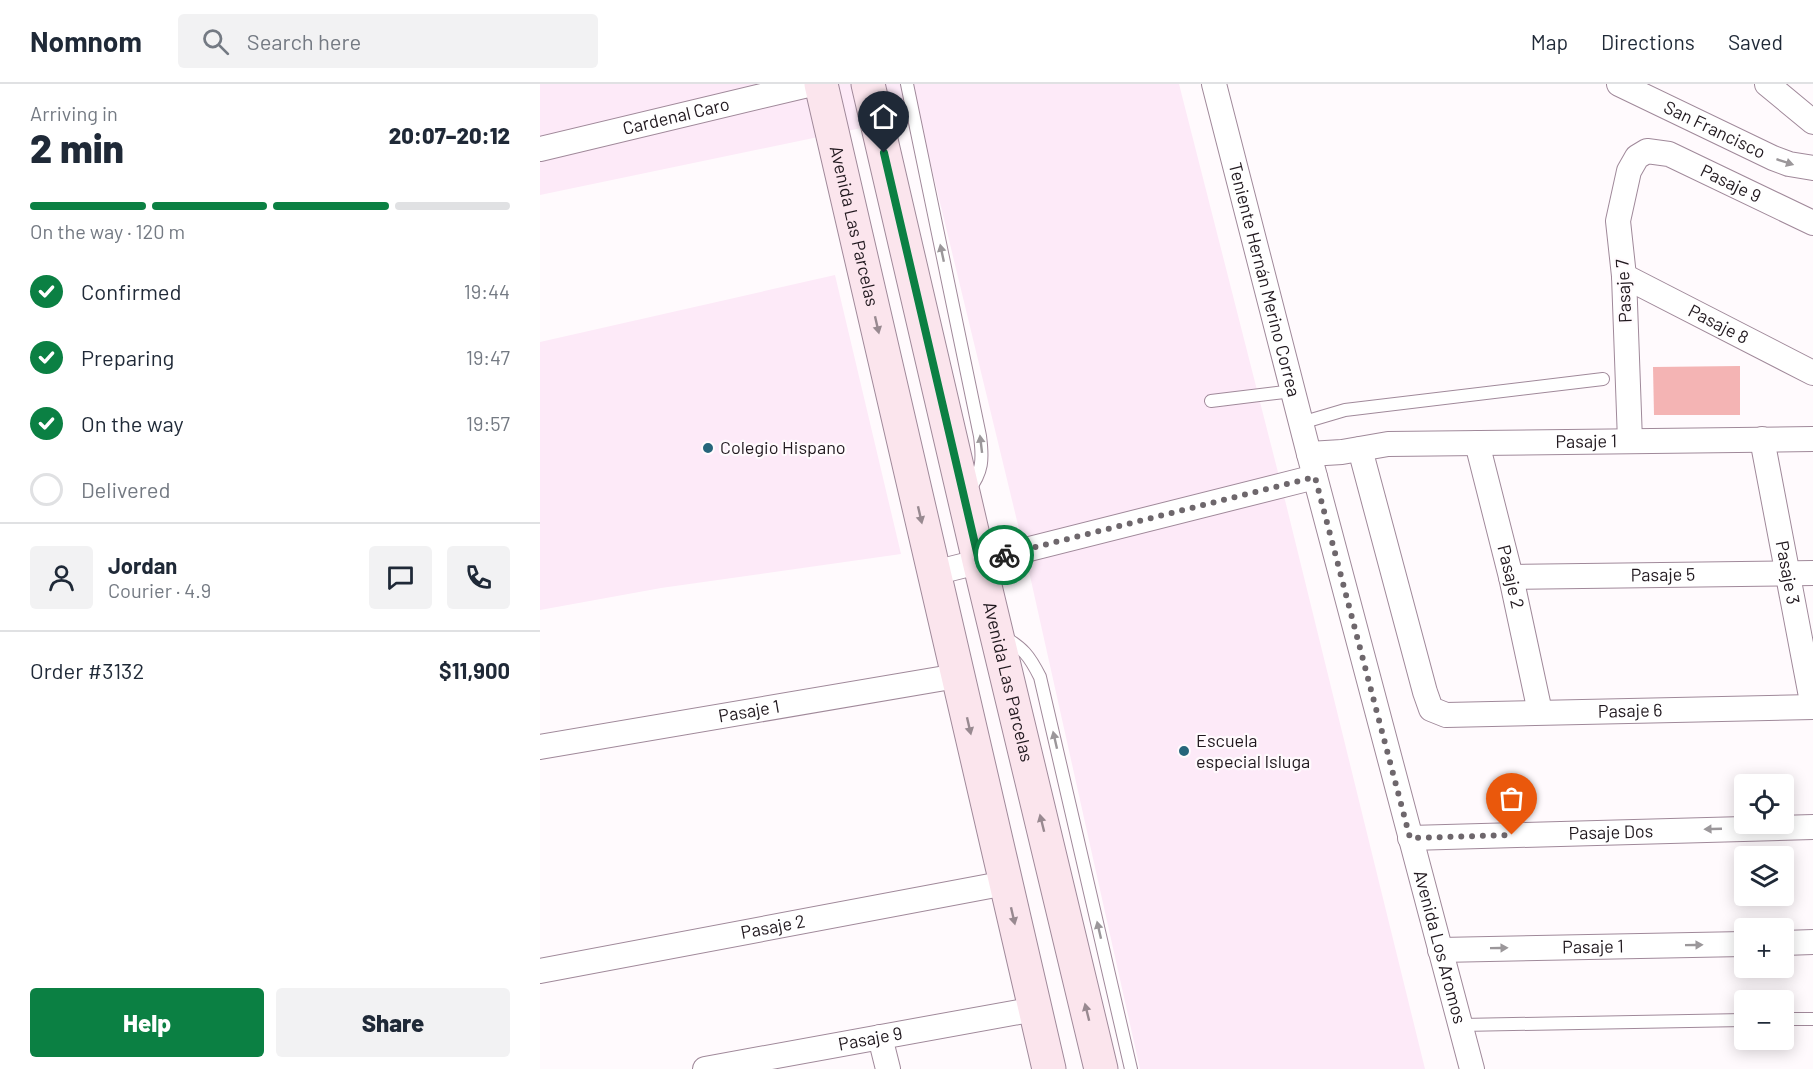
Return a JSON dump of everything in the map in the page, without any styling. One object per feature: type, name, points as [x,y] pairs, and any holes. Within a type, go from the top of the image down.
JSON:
[{"type":"street","name":"Cardenal Caro","points":[[540,149],[812,84]]},
{"type":"street","name":"Avenida Las Parcelas","points":[[821,84],[1049,1069]]},
{"type":"street","name":"Avenida Las Parcelas","points":[[868,84],[1101,1069]]},
{"type":"street","name":"Teniente Hernán Merino Correa","points":[[1215,84],[1312,466]]},
{"type":"street","name":"San Francisco","points":[[1618,84],[1773,158],[1789,164],[1813,168]]},
{"type":"street","points":[[1767,84],[1813,122]]},
{"type":"street","name":"Pasaje 9","points":[[1647,151],[1669,154],[1813,224]]},
{"type":"street","name":"Pasaje 7","points":[[1630,441],[1624,276],[1618,221],[1629,171],[1637,157],[1647,151]]},
{"type":"street","name":"Pasaje 8","points":[[1624,276],[1813,373]]},
{"type":"street","name":"Pasaje 3","points":[[1762,439],[1813,707]]},
{"type":"street","name":"Pasaje 1","points":[[934,573],[1312,466],[1360,448],[1388,444],[1813,439]]},
{"type":"street","name":"Pasaje 2","points":[[1477,443],[1511,577],[1540,712]]},
{"type":"street","name":"Pasaje 6","points":[[1360,448],[1431,709],[1446,715],[1813,707]]},
{"type":"street","name":"Avenida Los Aromos","points":[[1312,466],[1472,1069]]},
{"type":"street","name":"Pasaje 5","points":[[1511,577],[1813,573]]},
{"type":"street","name":"Pasaje 1","points":[[540,747],[957,676]]},
{"type":"street","name":"Pasaje Dos","points":[[1410,838],[1813,827]]},
{"type":"street","name":"Pasaje 2","points":[[540,971],[1006,883]]},
{"type":"street","points":[[1794,943],[1813,942]]},
{"type":"street","name":"Pasaje 1","points":[[1440,950],[1734,944]]},
{"type":"street","name":"Pasaje 9","points":[[705,1069],[766,1064],[880,1037],[1035,1009]]},
{"type":"street","points":[[880,1037],[888,1069]]},
{"type":"lane","points":[[907,84],[980,436],[983,460],[976,481],[964,497]]},
{"type":"lane","points":[[1301,423],[1345,410],[1603,379]]},
{"type":"lane","points":[[1210,401],[1293,391]]},
{"type":"lane","points":[[996,632],[1018,645],[1029,655],[1040,677],[1131,1069]]},
{"type":"lane","points":[[1794,1019],[1813,1019]]},
{"type":"lane","points":[[1461,1025],[1734,1020]]},
{"type":"shaded area","points":[[540,84],[1179,84],[1284,496],[1425,1069],[1140,1069],[1026,558],[919,116],[540,195]]},
{"type":"shaded area","name":"Colegio Hispano","points":[[835,275],[901,554],[661,588],[540,610],[540,342]]},
{"type":"shaded area","points":[[1740,366],[1740,415],[1654,415],[1653,367]]},
{"type":"way so far","points":[[1004,555],[1315,477],[1410,838],[1512,835]]},
{"type":"place","name":"Colegio Hispano","points":[[708,448]]},
{"type":"place","name":"Escuela especial Isluga","points":[[1184,751]]},
{"type":"route","points":[[884,153],[979,561],[1004,555]]}]
